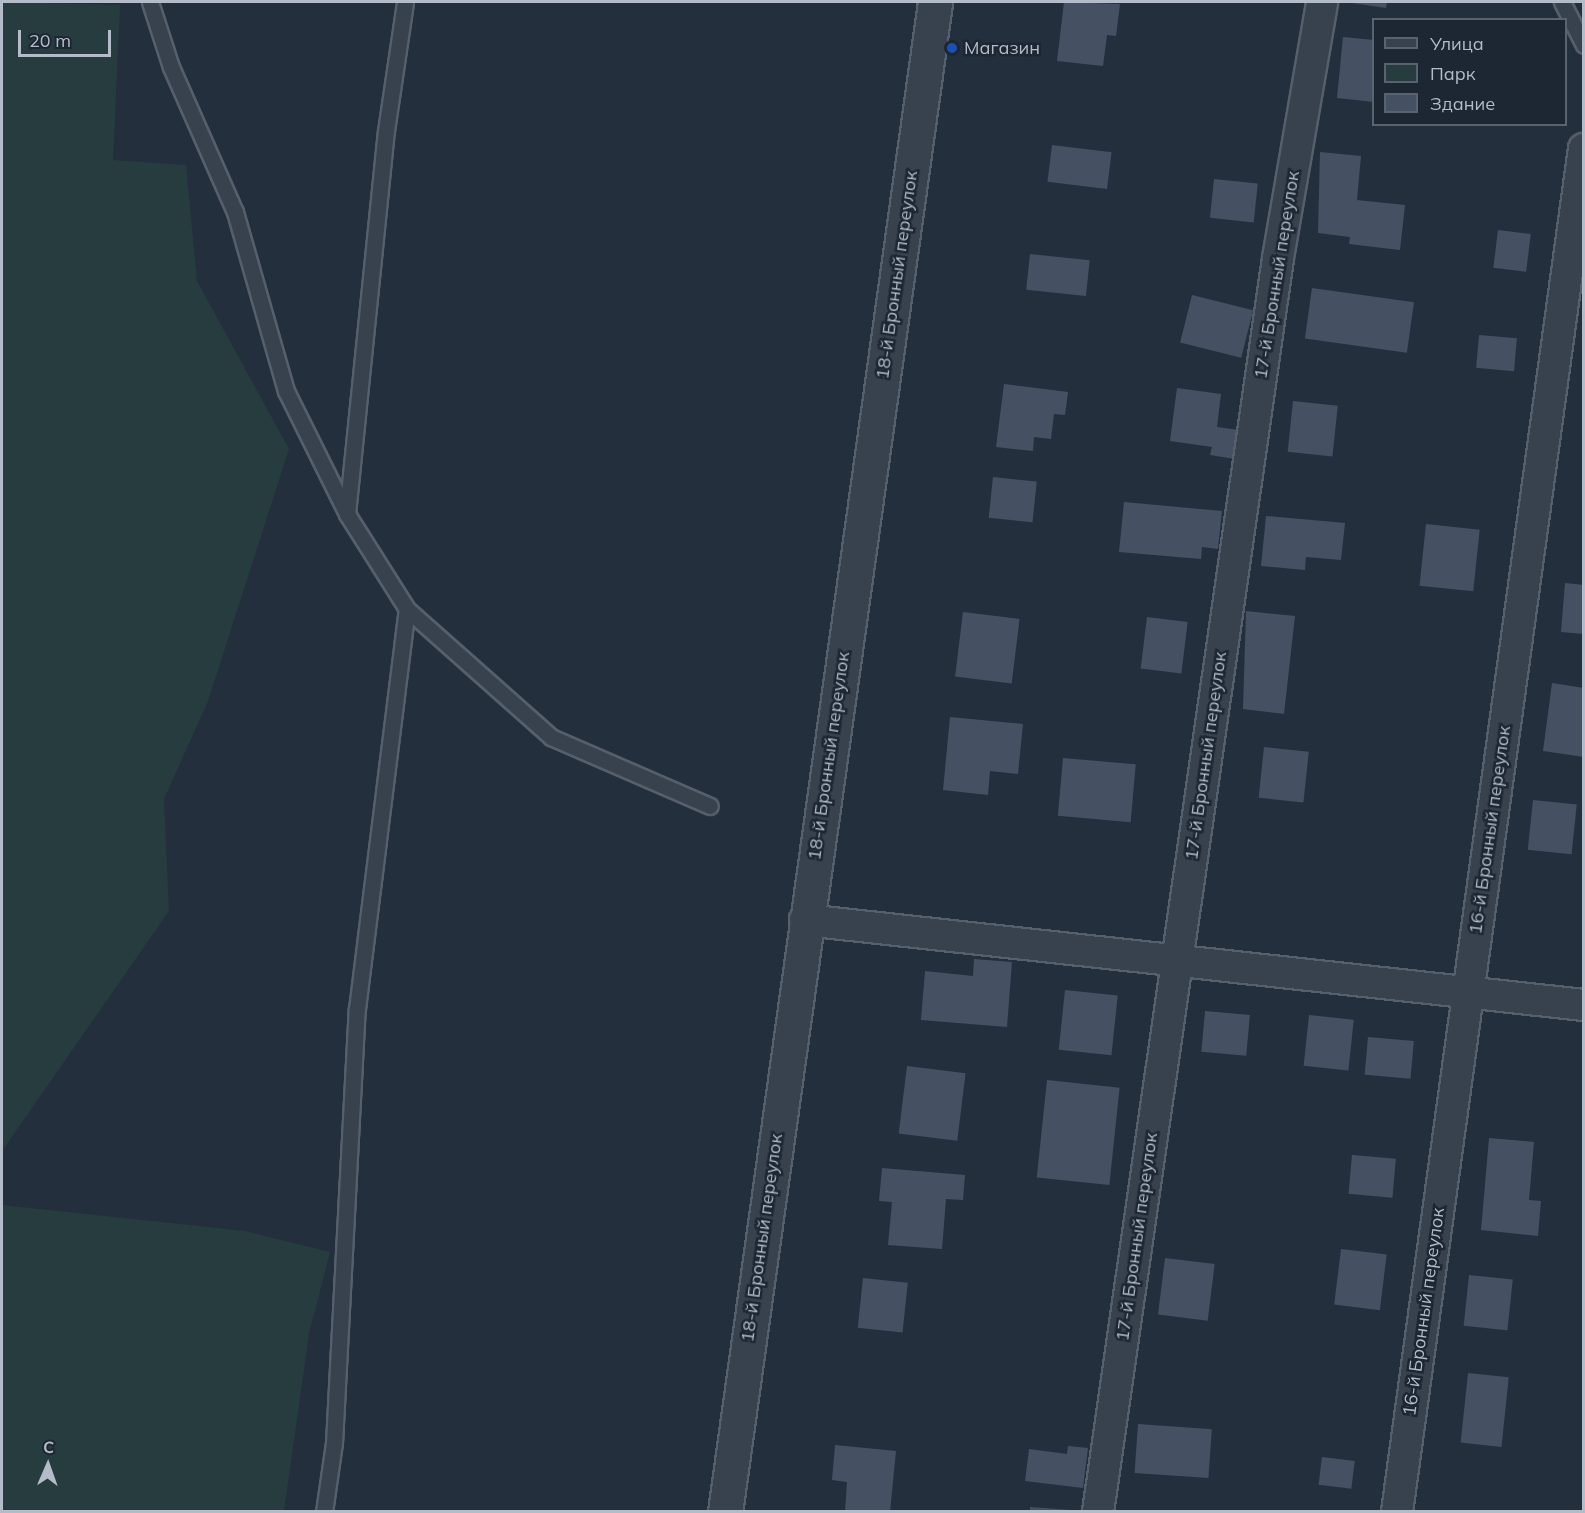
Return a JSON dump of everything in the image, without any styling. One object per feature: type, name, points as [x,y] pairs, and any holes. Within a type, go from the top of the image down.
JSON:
[{"type":"street","name":"18-й Бронный переулок","points":[[725,1512],[805,920],[935,2]]},
{"type":"street","name":"17-й Бронный переулок","points":[[1098,1512],[1278,258],[1322,2]]},
{"type":"street","name":"16-й Бронный переулок","points":[[1397,1512],[1584,149]]},
{"type":"street","points":[[805,920],[1584,1005]]},
{"type":"lane","points":[[150,2],[171,67],[235,212],[286,390],[347,514],[406,609],[551,737],[710,806]]},
{"type":"lane","points":[[347,514],[386,130],[405,2]]},
{"type":"lane","points":[[1562,2],[1584,45]]},
{"type":"lane","points":[[324,1512],[334,1443],[357,1009],[406,609]]},
{"type":"green space","points":[[2,2],[120,5],[113,160],[186,165],[197,281],[289,449],[208,701],[164,799],[169,911],[2,1151]]},
{"type":"green space","points":[[2,1205],[245,1231],[330,1252],[309,1334],[284,1511],[2,1511]]},
{"type":"building","points":[[1064,2],[1120,4],[1116,36],[1107,35],[1103,66],[1057,61]]},
{"type":"building","points":[[1345,2],[1387,2],[1386,8]]},
{"type":"building","points":[[1343,37],[1372,40],[1372,102],[1337,98]]},
{"type":"building","points":[[1052,145],[1112,152],[1107,189],[1047,182]]},
{"type":"building","points":[[1320,152],[1361,156],[1357,200],[1405,205],[1400,250],[1349,244],[1350,237],[1318,233]]},
{"type":"building","points":[[1214,179],[1258,184],[1254,222],[1210,218]]},
{"type":"building","points":[[1498,230],[1531,234],[1526,272],[1493,268]]},
{"type":"building","points":[[1030,254],[1090,260],[1086,296],[1026,290]]},
{"type":"building","points":[[1312,288],[1414,302],[1407,353],[1305,339]]},
{"type":"building","points":[[1192,295],[1253,310],[1241,358],[1180,343]]},
{"type":"building","points":[[1479,335],[1517,338],[1514,371],[1476,368]]},
{"type":"building","points":[[1004,384],[1068,392],[1065,415],[1054,414],[1051,439],[1034,437],[1033,451],[996,447]]},
{"type":"building","points":[[1177,388],[1221,394],[1217,427],[1239,430],[1235,459],[1210,455],[1212,447],[1170,441]]},
{"type":"building","points":[[1293,401],[1338,406],[1332,456],[1288,452]]},
{"type":"building","points":[[993,477],[1037,482],[1032,522],[989,518]]},
{"type":"building","points":[[1124,502],[1222,511],[1218,549],[1202,547],[1201,559],[1119,552]]},
{"type":"building","points":[[1266,516],[1345,523],[1341,560],[1306,557],[1305,570],[1261,566]]},
{"type":"building","points":[[1426,524],[1480,530],[1473,591],[1420,586]]},
{"type":"building","points":[[1565,583],[1584,585],[1584,634],[1561,632]]},
{"type":"building","points":[[1246,611],[1295,616],[1284,714],[1243,709]]},
{"type":"building","points":[[963,612],[1020,619],[1012,683],[955,677]]},
{"type":"building","points":[[1147,617],[1188,622],[1181,674],[1141,669]]},
{"type":"building","points":[[1552,683],[1584,688],[1584,757],[1543,751]]},
{"type":"building","points":[[950,717],[1023,724],[1018,774],[990,771],[988,795],[943,790]]},
{"type":"building","points":[[1264,747],[1309,752],[1303,802],[1259,798]]},
{"type":"building","points":[[1063,758],[1136,764],[1131,822],[1058,816]]},
{"type":"building","points":[[1533,800],[1577,805],[1572,854],[1528,850]]},
{"type":"building","points":[[974,959],[1012,962],[1007,1027],[921,1020],[925,971],[973,976]]},
{"type":"building","points":[[1065,990],[1118,996],[1111,1055],[1059,1050]]},
{"type":"building","points":[[1205,1011],[1250,1015],[1246,1056],[1201,1052]]},
{"type":"building","points":[[1309,1015],[1354,1020],[1348,1070],[1304,1066]]},
{"type":"building","points":[[1368,1037],[1414,1041],[1411,1079],[1365,1075]]},
{"type":"building","points":[[907,1066],[966,1073],[957,1141],[899,1133]]},
{"type":"building","points":[[1047,1080],[1120,1088],[1109,1185],[1037,1177]]},
{"type":"building","points":[[1489,1138],[1534,1142],[1529,1200],[1541,1201],[1538,1236],[1481,1230]]},
{"type":"building","points":[[1352,1155],[1396,1159],[1392,1198],[1349,1194]]},
{"type":"building","points":[[882,1168],[965,1175],[963,1200],[946,1199],[942,1249],[888,1245],[892,1202],[879,1201]]},
{"type":"building","points":[[1341,1249],[1387,1255],[1380,1310],[1334,1305]]},
{"type":"building","points":[[1165,1258],[1215,1264],[1208,1321],[1158,1315]]},
{"type":"building","points":[[1469,1275],[1513,1280],[1507,1330],[1464,1326]]},
{"type":"building","points":[[863,1278],[908,1283],[903,1332],[858,1328]]},
{"type":"building","points":[[1468,1373],[1509,1377],[1501,1447],[1461,1443]]},
{"type":"building","points":[[1138,1424],[1212,1429],[1208,1478],[1135,1473]]},
{"type":"building","points":[[835,1445],[896,1451],[890,1512],[845,1512],[847,1482],[832,1480]]},
{"type":"building","points":[[1068,1446],[1088,1448],[1083,1488],[1025,1481],[1029,1449],[1067,1454]]},
{"type":"building","points":[[1322,1457],[1355,1461],[1351,1489],[1319,1485]]},
{"type":"building","points":[[1030,1507],[1071,1510],[1071,1512],[1030,1512]]},
{"type":"place","name":"Магазин","points":[[952,48]]}]
